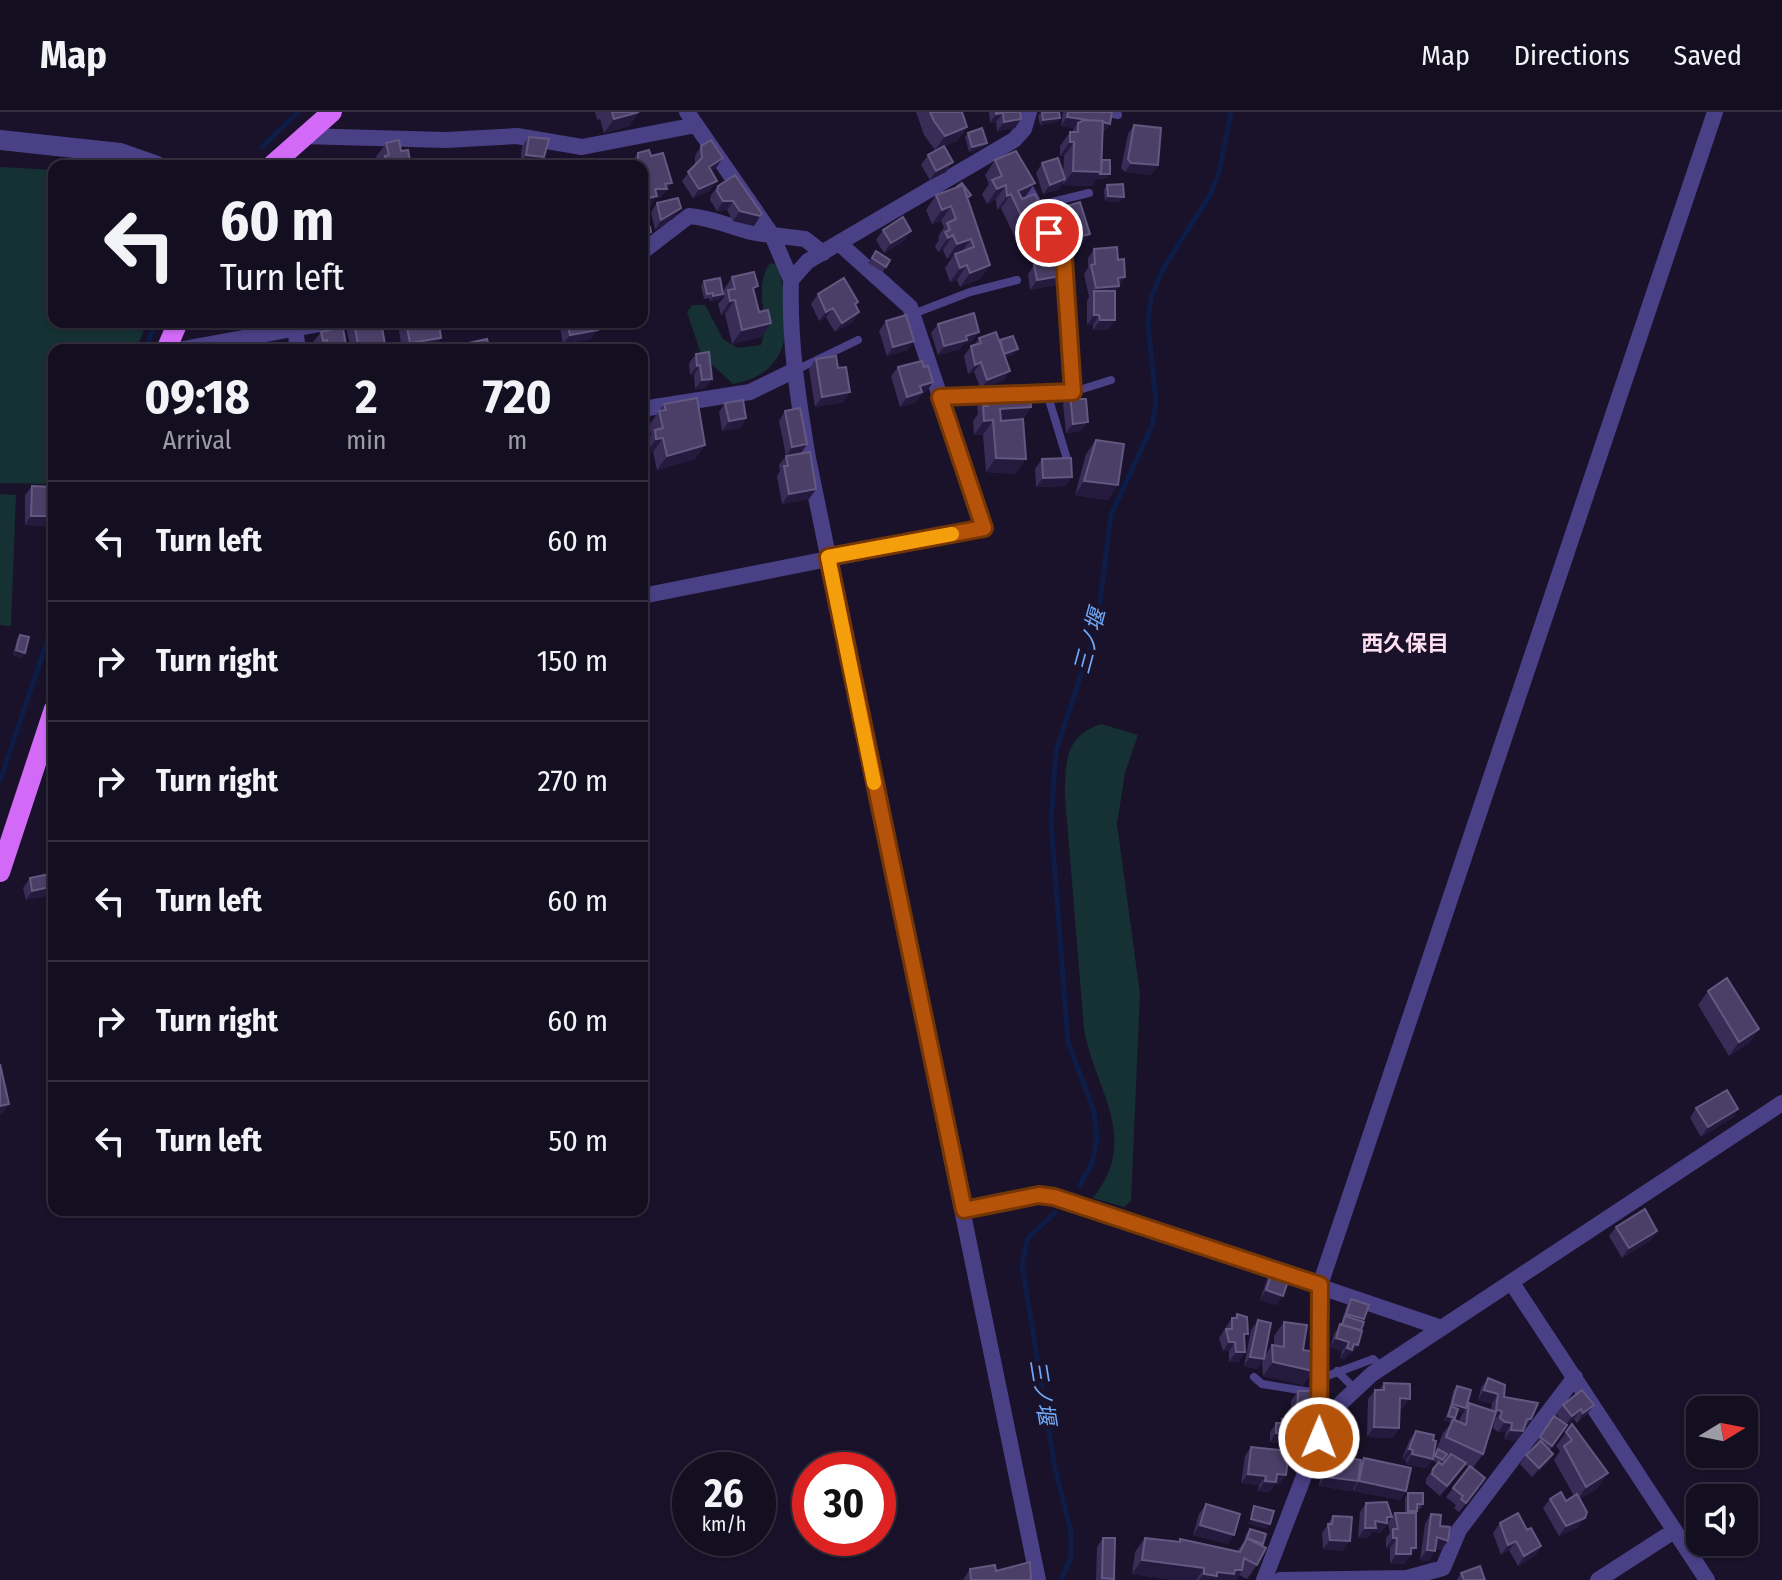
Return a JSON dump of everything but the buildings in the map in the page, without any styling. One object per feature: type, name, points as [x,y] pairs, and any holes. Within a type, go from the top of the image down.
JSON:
[{"type":"main road","points":[[277,160],[332,112]]},
{"type":"main road","points":[[0,872],[48,727]]},
{"type":"street","points":[[791,280],[808,261],[1002,146],[1024,129],[1031,112]]},
{"type":"street","points":[[1319,1438],[1320,1285],[1715,112]]},
{"type":"street","points":[[302,136],[446,140],[517,136],[582,147],[691,119],[772,235],[791,280],[793,371],[828,557],[1038,1580]]},
{"type":"street","points":[[0,140],[120,153],[140,160]]},
{"type":"street","points":[[940,397],[1073,392],[1064,259],[1002,146]]},
{"type":"street","points":[[648,247],[689,216],[717,219],[744,233],[805,239],[823,253]]},
{"type":"street","points":[[648,595],[984,528],[910,307],[840,244]]},
{"type":"street","points":[[210,344],[295,328],[297,344]]},
{"type":"street","points":[[648,408],[750,392],[793,371]]},
{"type":"street","points":[[1264,1580],[1319,1438],[1342,1402],[1355,1390],[1383,1367],[1782,1103]]},
{"type":"street","points":[[964,1210],[1039,1195],[1054,1197],[1442,1328]]},
{"type":"street","points":[[1512,1283],[1707,1580]]},
{"type":"street","points":[[1280,1580],[1407,1578],[1443,1568],[1459,1530],[1575,1377]]},
{"type":"street","points":[[1598,1580],[1674,1531]]},
{"type":"lane","points":[[1103,112],[1118,115]]},
{"type":"lane","points":[[1035,206],[1089,193]]},
{"type":"lane","points":[[913,314],[970,292],[1017,280]]},
{"type":"lane","points":[[793,371],[858,340]]},
{"type":"lane","points":[[1073,392],[1111,380]]},
{"type":"lane","points":[[1046,393],[1053,424],[1067,459]]},
{"type":"lane","points":[[1254,1377],[1262,1384],[1319,1387],[1337,1371],[1373,1359],[1383,1367]]},
{"type":"lane","points":[[1337,1371],[1355,1390]]},
{"type":"green space","points":[[0,167],[48,170],[48,328],[145,328],[138,344],[48,344],[48,484],[0,483]]},
{"type":"green space","points":[[770,263],[778,265],[782,284],[786,322],[784,339],[779,355],[769,368],[754,378],[733,384],[701,354],[687,312],[692,305],[705,305],[723,339],[738,348],[761,345],[764,335],[762,283]]},
{"type":"green space","points":[[0,494],[16,495],[11,626],[0,625]]},
{"type":"green space","points":[[1101,724],[1138,735],[1125,773],[1117,824],[1140,994],[1131,1201],[1124,1207],[1093,1198],[1107,1176],[1113,1155],[1114,1134],[1111,1114],[1084,1029],[1065,796],[1067,761],[1074,743],[1089,729]]},
{"type":"waterway","points":[[262,147],[298,112]]},
{"type":"waterway","name":"三ノ堰","points":[[1080,1185],[1092,1163],[1097,1139],[1094,1111],[1068,1042],[1051,822],[1056,751],[1097,626],[1111,515],[1152,426],[1156,402],[1148,323],[1151,298],[1164,267],[1209,197],[1219,173],[1231,112]]},
{"type":"waterway","points":[[148,344],[153,328]]},
{"type":"waterway","points":[[0,781],[48,639]]},
{"type":"waterway","name":"三ノ堰","points":[[1055,1213],[1028,1238],[1022,1265],[1055,1468],[1071,1532],[1071,1557],[1061,1580]]},
{"type":"slow traffic","points":[[874,783],[828,557],[952,534]]},
{"type":"district","name":"西久保目","points":[[1405,643]]},
{"type":"route","points":[[1049,233],[1064,259],[1073,392],[940,397],[984,528],[828,557],[964,1210],[1039,1195],[1054,1197],[1320,1285],[1319,1438]]}]
